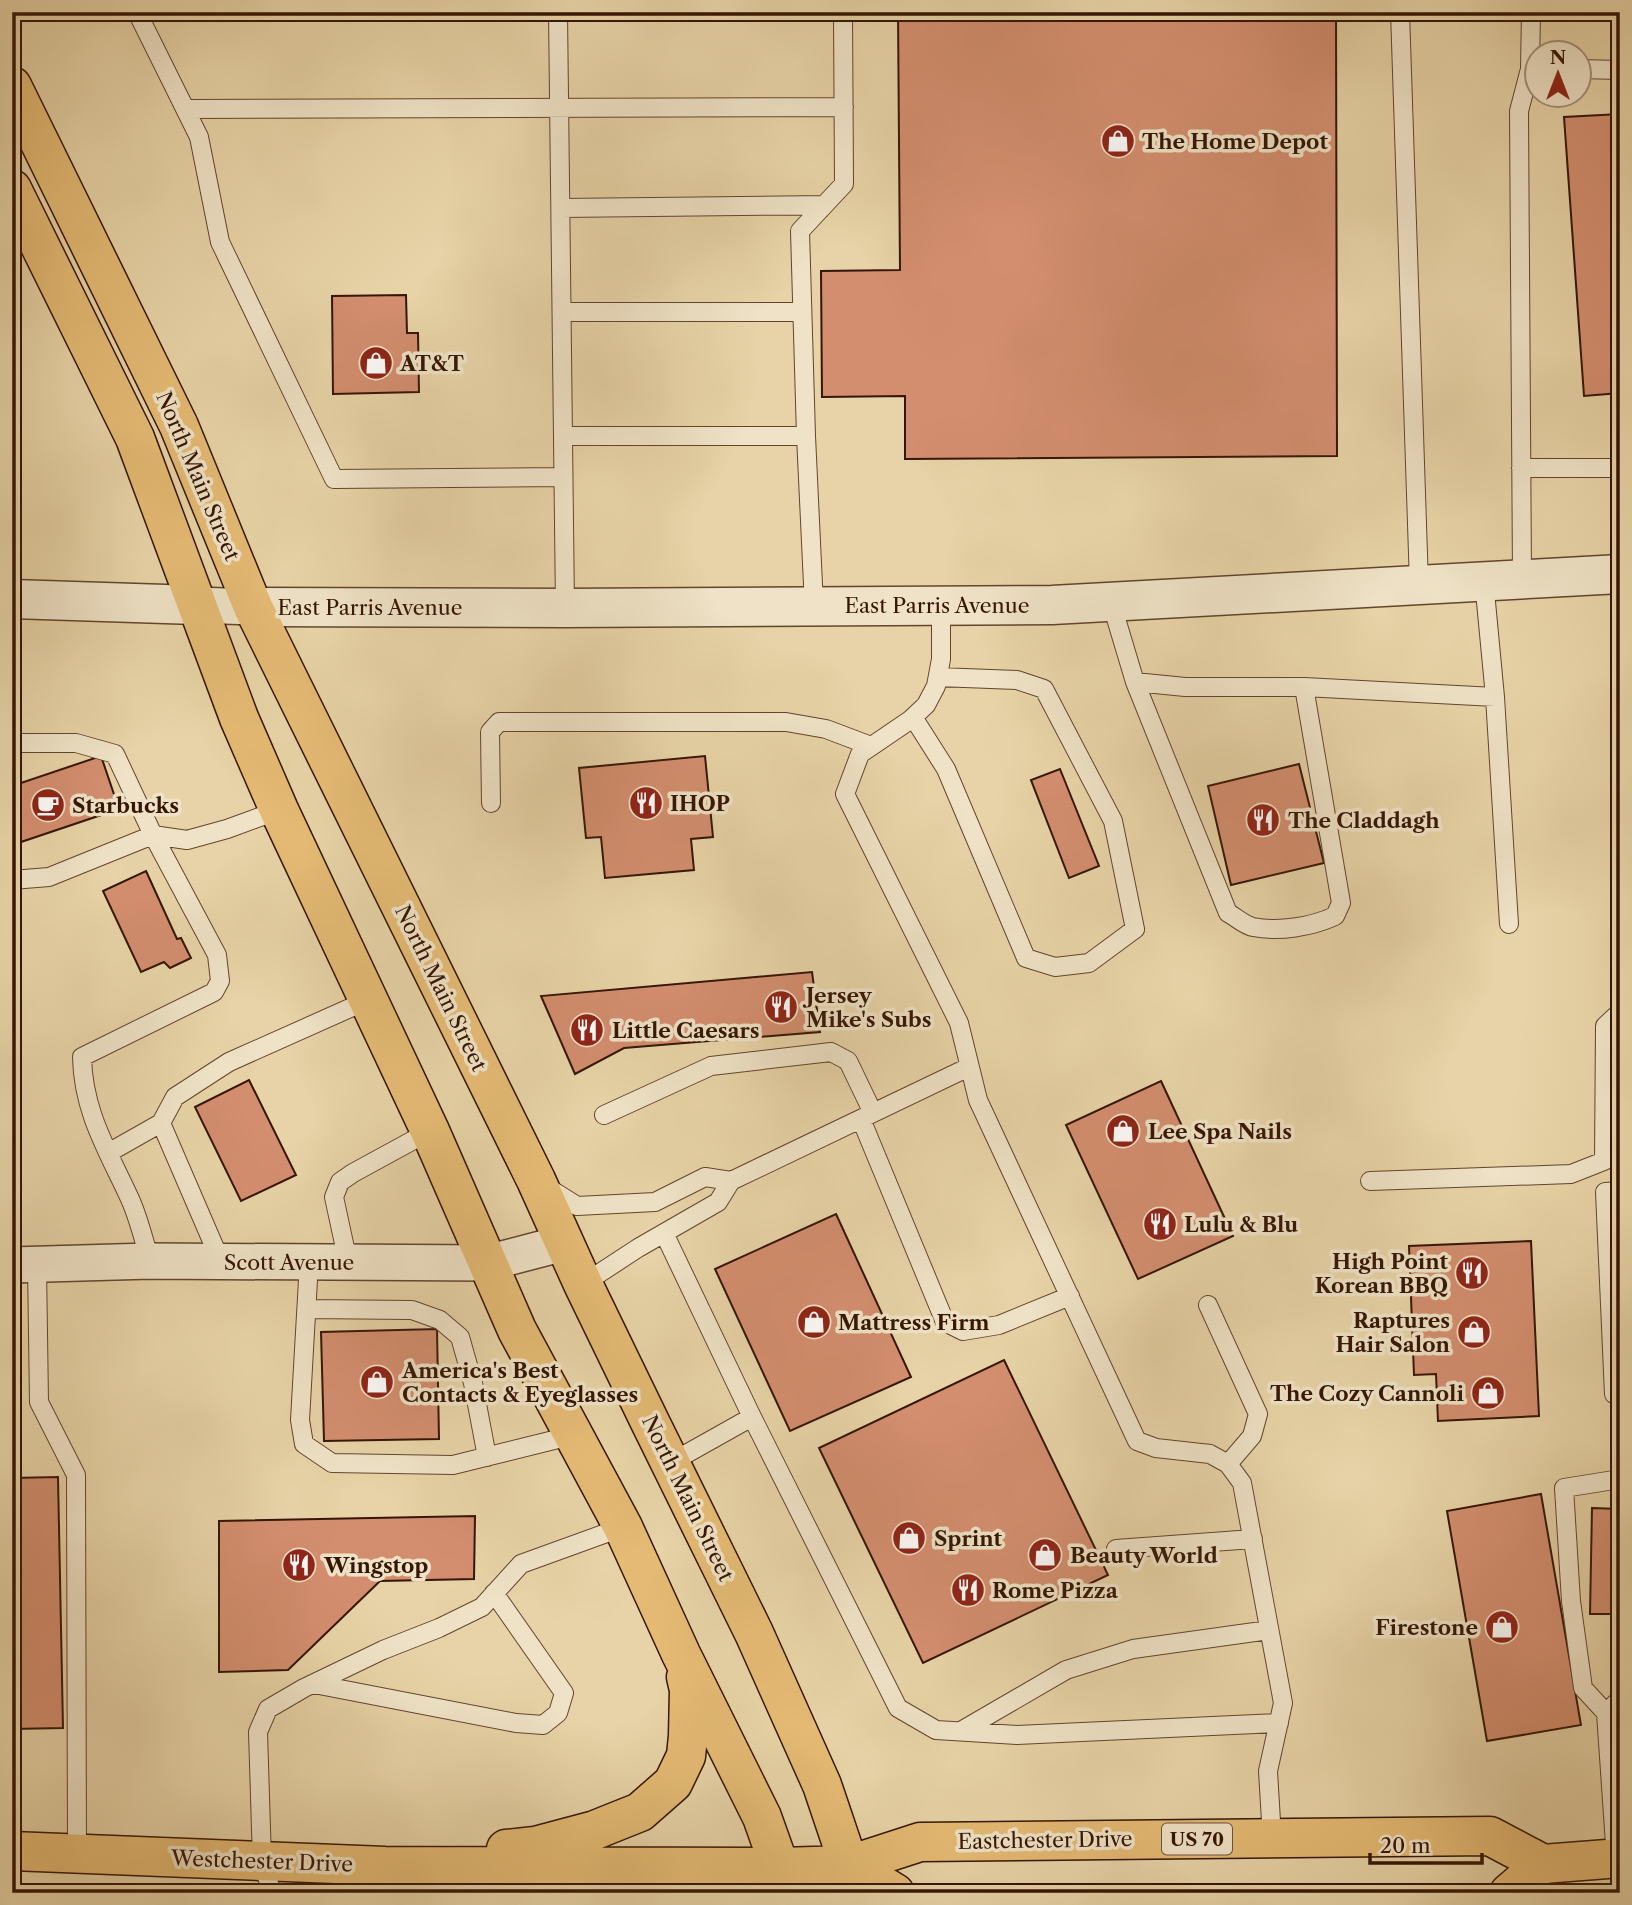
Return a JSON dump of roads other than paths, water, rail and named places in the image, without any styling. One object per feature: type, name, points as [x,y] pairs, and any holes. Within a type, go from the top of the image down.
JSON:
[{"type":"main road","name":"North Main Street","points":[[12,86],[179,426],[253,607],[536,1180],[583,1284],[754,1633],[822,1785],[856,1879]]},
{"type":"main road","name":"North Main Street","points":[[12,189],[28,236],[135,438],[196,605],[279,810],[430,1132],[517,1330],[623,1527],[681,1654],[762,1817],[784,1880]]},
{"type":"main road","points":[[385,1866],[535,1846],[595,1830],[640,1812],[673,1783],[685,1756],[689,1690],[681,1654]]},
{"type":"main road","name":"Eastchester Drive","points":[[856,1879],[920,1842],[1490,1836],[1543,1864]]},
{"type":"main road","name":"Westchester Drive","points":[[12,1852],[77,1854],[267,1877],[385,1866],[784,1880],[856,1879]]},
{"type":"main road","points":[[1509,1893],[1543,1864],[1618,1858]]},
{"type":"main road","points":[[856,1879],[895,1893]]},
{"type":"street","name":"East Parris Avenue","points":[[253,607],[565,608],[1052,604],[1620,573]]},
{"type":"street","points":[[12,599],[253,607]]},
{"type":"street","name":"Scott Avenue","points":[[21,1260],[487,1263],[564,1243]]},
{"type":"lane","points":[[137,12],[199,137],[220,242],[334,479],[563,477]]},
{"type":"lane","points":[[558,12],[565,608]]},
{"type":"lane","points":[[814,606],[800,231],[844,184],[843,12]]},
{"type":"lane","points":[[1400,12],[1419,584]]},
{"type":"lane","points":[[1531,12],[1532,38]]},
{"type":"lane","points":[[1594,69],[1620,69]]},
{"type":"lane","points":[[1522,579],[1519,111],[1524,97]]},
{"type":"lane","points":[[185,109],[844,107]]},
{"type":"lane","points":[[561,208],[824,205]]},
{"type":"lane","points":[[562,312],[802,312]]},
{"type":"lane","points":[[563,436],[806,436]]},
{"type":"lane","points":[[1521,468],[1620,468]]},
{"type":"lane","points":[[1484,581],[1495,697],[1509,924]]},
{"type":"lane","points":[[1111,602],[1135,682],[1228,913],[1250,926],[1278,929],[1319,923],[1335,916],[1341,903],[1304,687]]},
{"type":"lane","points":[[942,605],[941,659],[936,686],[926,705],[913,717],[860,754],[845,794],[959,1023],[978,1100],[1137,1441],[1156,1448],[1210,1454],[1228,1464],[1241,1483],[1283,1703],[1268,1771],[1272,1838]]},
{"type":"lane","points":[[913,717],[946,769],[1026,958],[1055,967],[1089,963],[1135,929],[1113,821],[1044,689],[1017,680],[938,677]]},
{"type":"lane","points":[[1135,682],[1185,687],[1304,687],[1495,697]]},
{"type":"lane","points":[[491,803],[490,732],[499,722],[786,722],[826,729],[871,746]]},
{"type":"lane","points":[[12,743],[76,743],[115,754],[153,835],[217,955],[220,981],[214,992],[82,1057],[82,1077],[96,1129],[132,1203],[150,1261]]},
{"type":"lane","points":[[12,880],[49,877],[153,835],[187,840],[279,810]]},
{"type":"lane","points":[[108,1153],[161,1123],[175,1097],[229,1062],[368,1000]]},
{"type":"lane","points":[[1620,1012],[1605,1026],[1604,1161],[1612,1192],[1614,1394],[1620,1394]]},
{"type":"lane","points":[[604,1115],[711,1066],[831,1052],[848,1061],[945,1322],[963,1331],[999,1325],[1070,1296]]},
{"type":"lane","points":[[583,1284],[638,1248],[718,1202],[731,1181],[969,1067]]},
{"type":"lane","points":[[161,1123],[221,1262]]},
{"type":"lane","points":[[348,1262],[334,1197],[340,1182],[430,1132]]},
{"type":"lane","points":[[1370,1181],[1571,1174],[1604,1161]]},
{"type":"lane","points":[[536,1180],[577,1206],[655,1202],[705,1177],[731,1181]]},
{"type":"lane","points":[[664,1233],[752,1417],[898,1708],[936,1730],[1017,1735],[1279,1723]]},
{"type":"lane","points":[[21,1260],[39,1402],[76,1475],[77,1854]]},
{"type":"lane","points":[[309,1262],[300,1420],[304,1444],[332,1463],[453,1465],[574,1435]]},
{"type":"lane","points":[[1208,1305],[1258,1414],[1252,1436],[1228,1464]]},
{"type":"lane","points":[[307,1309],[412,1310],[440,1320],[460,1337],[473,1383],[487,1457]]},
{"type":"lane","points":[[670,1463],[752,1417]]},
{"type":"lane","points":[[1618,1858],[1606,1713],[1583,1688],[1572,1601],[1564,1488],[1620,1479]]},
{"type":"lane","points":[[267,1877],[258,1732],[268,1709],[383,1650],[439,1629],[482,1607],[521,1564],[623,1527]]},
{"type":"lane","points":[[1116,1549],[1253,1539]]},
{"type":"lane","points":[[314,1684],[516,1723],[543,1724],[558,1713],[564,1693],[494,1593]]},
{"type":"lane","points":[[961,1731],[1066,1670],[1133,1649],[1269,1630]]},
{"type":"lane","points":[[1606,1713],[1620,1699]]},
{"type":"place","name":"The Home Depot","points":[[1118,141]]},
{"type":"place","name":"AT&T","points":[[376,363]]},
{"type":"place","name":"IHOP","points":[[646,803]]},
{"type":"place","name":"Starbucks","points":[[48,805]]},
{"type":"place","name":"The Claddagh","points":[[1263,820]]},
{"type":"place","name":"Jersey Mike's Subs","points":[[781,1007]]},
{"type":"place","name":"Little Caesars","points":[[587,1030]]},
{"type":"place","name":"Lee Spa Nails","points":[[1123,1131]]},
{"type":"place","name":"Lulu & Blu","points":[[1160,1224]]},
{"type":"place","name":"High Point Korean BBQ","points":[[1472,1273]]},
{"type":"place","name":"Mattress Firm","points":[[814,1322]]},
{"type":"place","name":"Raptures Hair Salon","points":[[1474,1332]]},
{"type":"place","name":"America's Best Contacts & Eyeglasses","points":[[377,1382]]},
{"type":"place","name":"The Cozy Cannoli","points":[[1488,1393]]},
{"type":"place","name":"Sprint","points":[[909,1538]]},
{"type":"place","name":"Beauty World","points":[[1045,1555]]},
{"type":"place","name":"Wingstop","points":[[299,1565]]},
{"type":"place","name":"Rome Pizza","points":[[968,1590]]},
{"type":"place","name":"Firestone","points":[[1502,1627]]}]
